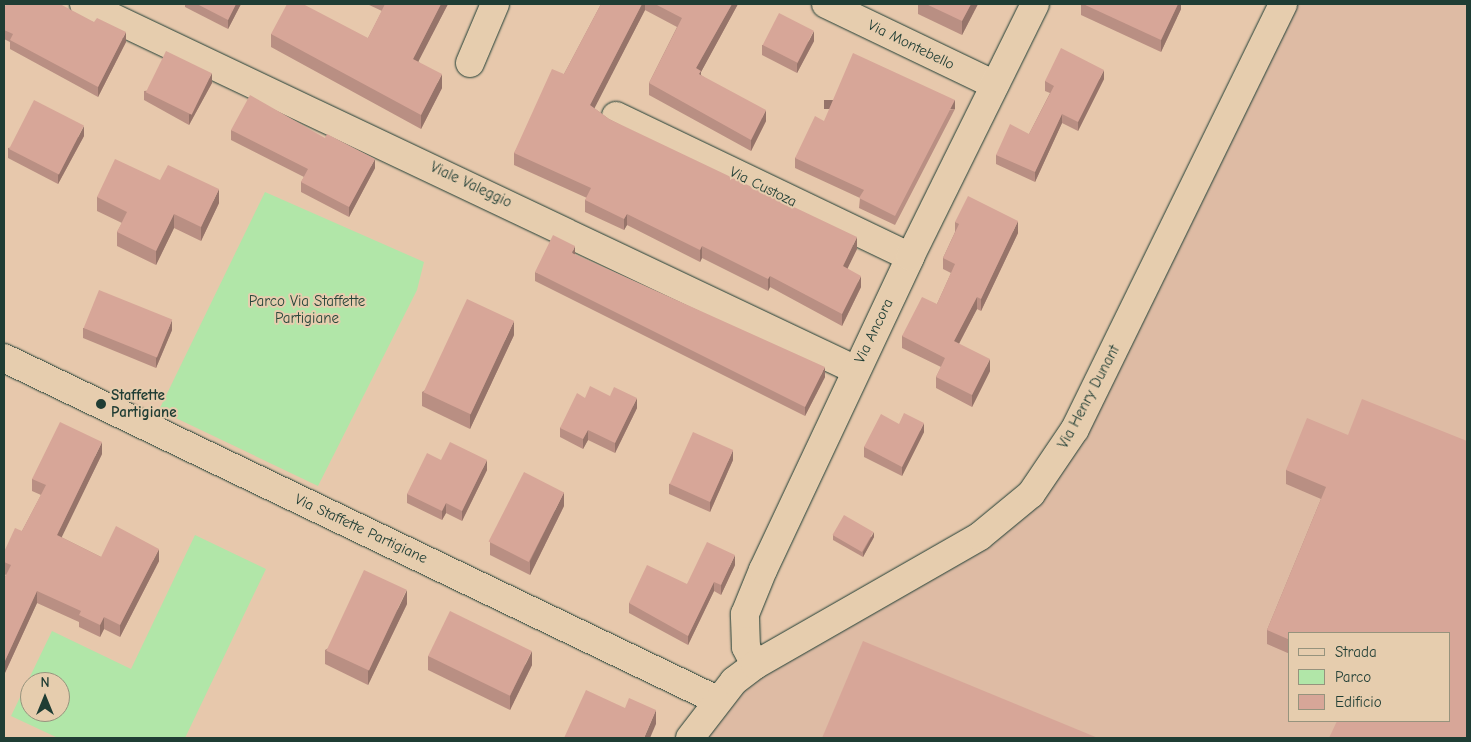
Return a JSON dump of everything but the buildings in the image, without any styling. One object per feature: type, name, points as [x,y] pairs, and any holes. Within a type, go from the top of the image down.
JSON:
[{"type":"street","name":"Viale Valeggio","points":[[84,4],[856,370]]},
{"type":"street","points":[[470,63],[495,4]]},
{"type":"street","name":"Via Montebello","points":[[826,4],[995,85]]},
{"type":"street","name":"Via Ancora","points":[[755,665],[746,647],[745,614],[856,370],[1034,4]]},
{"type":"street","name":"Via Henry Dunant","points":[[717,700],[755,665],[980,536],[1031,494],[1075,429],[1283,4]]},
{"type":"street","name":"Via Custoza","points":[[616,116],[910,257]]},
{"type":"street","name":"Via Staffette Partigiane","points":[[4,358],[717,700]]},
{"type":"street","points":[[690,738],[717,700]]},
{"type":"shaded area","points":[[1296,4],[1467,4],[1467,738],[697,738],[736,697],[813,638],[1006,529]]},
{"type":"green space","name":"Parco Via Staffette Partigiane","points":[[265,192],[424,262],[417,290],[318,486],[159,410]]},
{"type":"green space","points":[[195,535],[266,569],[185,738],[58,738],[24,722],[70,722],[70,672],[32,672],[52,631],[131,669]]},
{"type":"green space","points":[[20,697],[20,720],[11,716]]},
{"type":"place","name":"Staffette Partigiane","points":[[101,404]]}]
